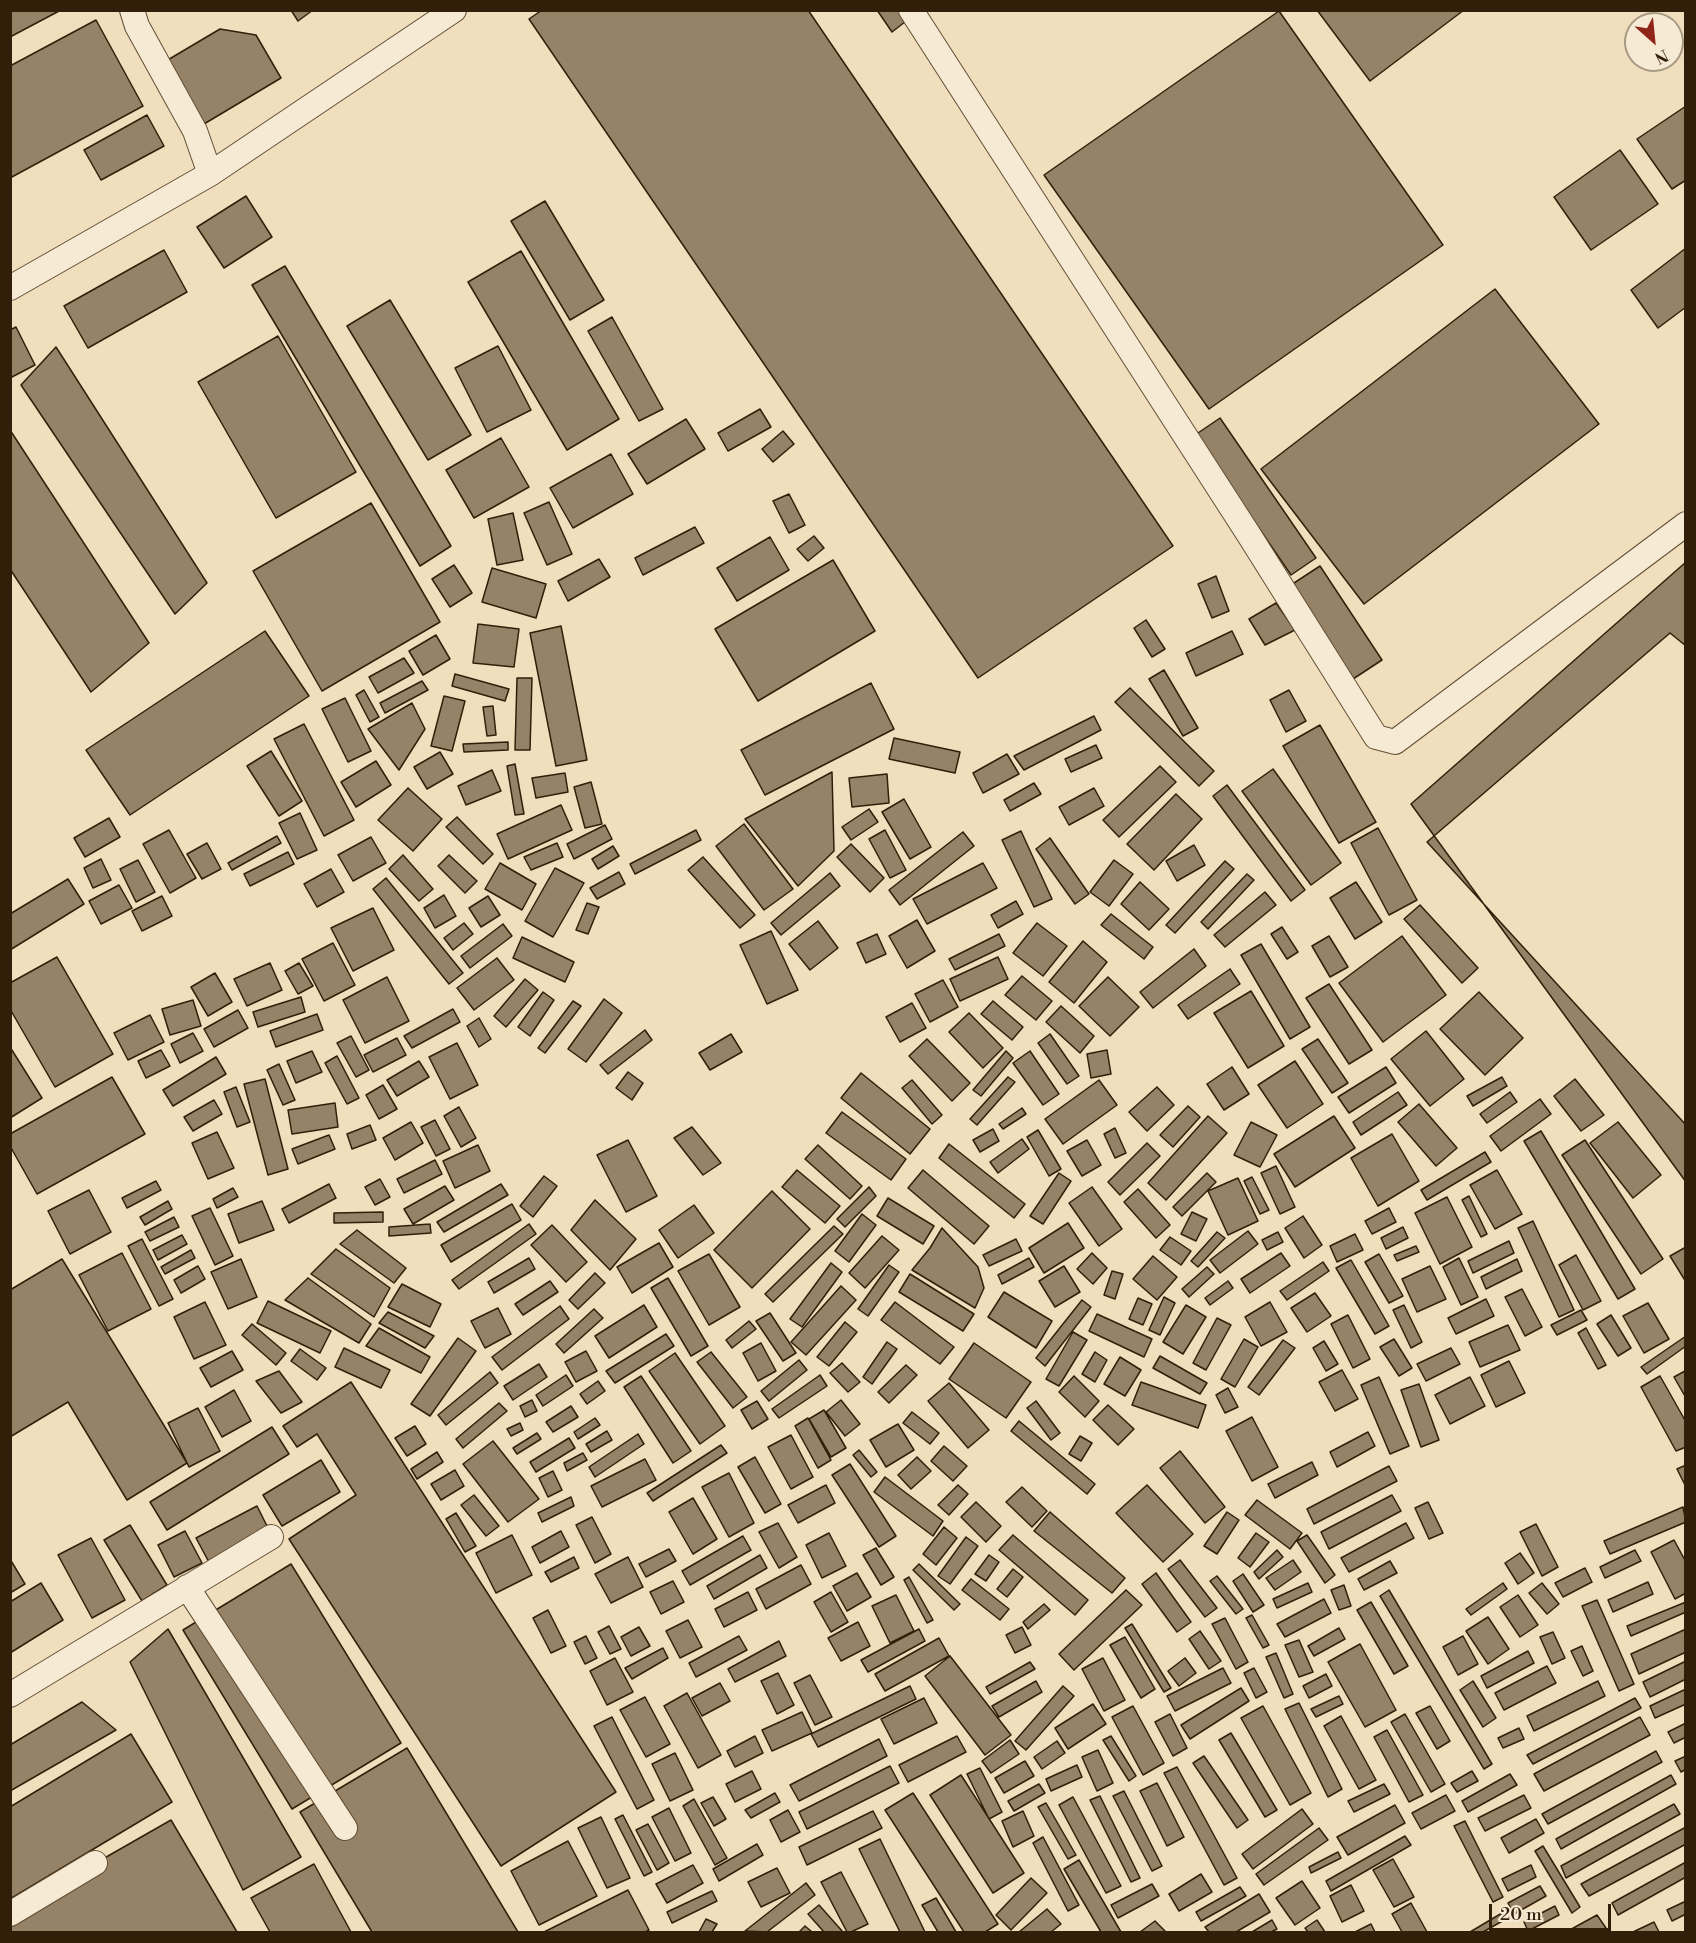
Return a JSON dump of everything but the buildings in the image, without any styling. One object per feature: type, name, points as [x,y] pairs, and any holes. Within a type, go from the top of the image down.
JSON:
[{"type":"lane","points":[[132,10],[137,26],[195,131],[210,174]]},
{"type":"lane","points":[[12,284],[210,174],[454,10]]},
{"type":"lane","points":[[910,10],[1249,535],[1376,737],[1395,742],[1686,524]]},
{"type":"lane","points":[[10,1695],[271,1537]]},
{"type":"lane","points":[[187,1587],[345,1828]]},
{"type":"lane","points":[[10,1914],[95,1863]]}]
